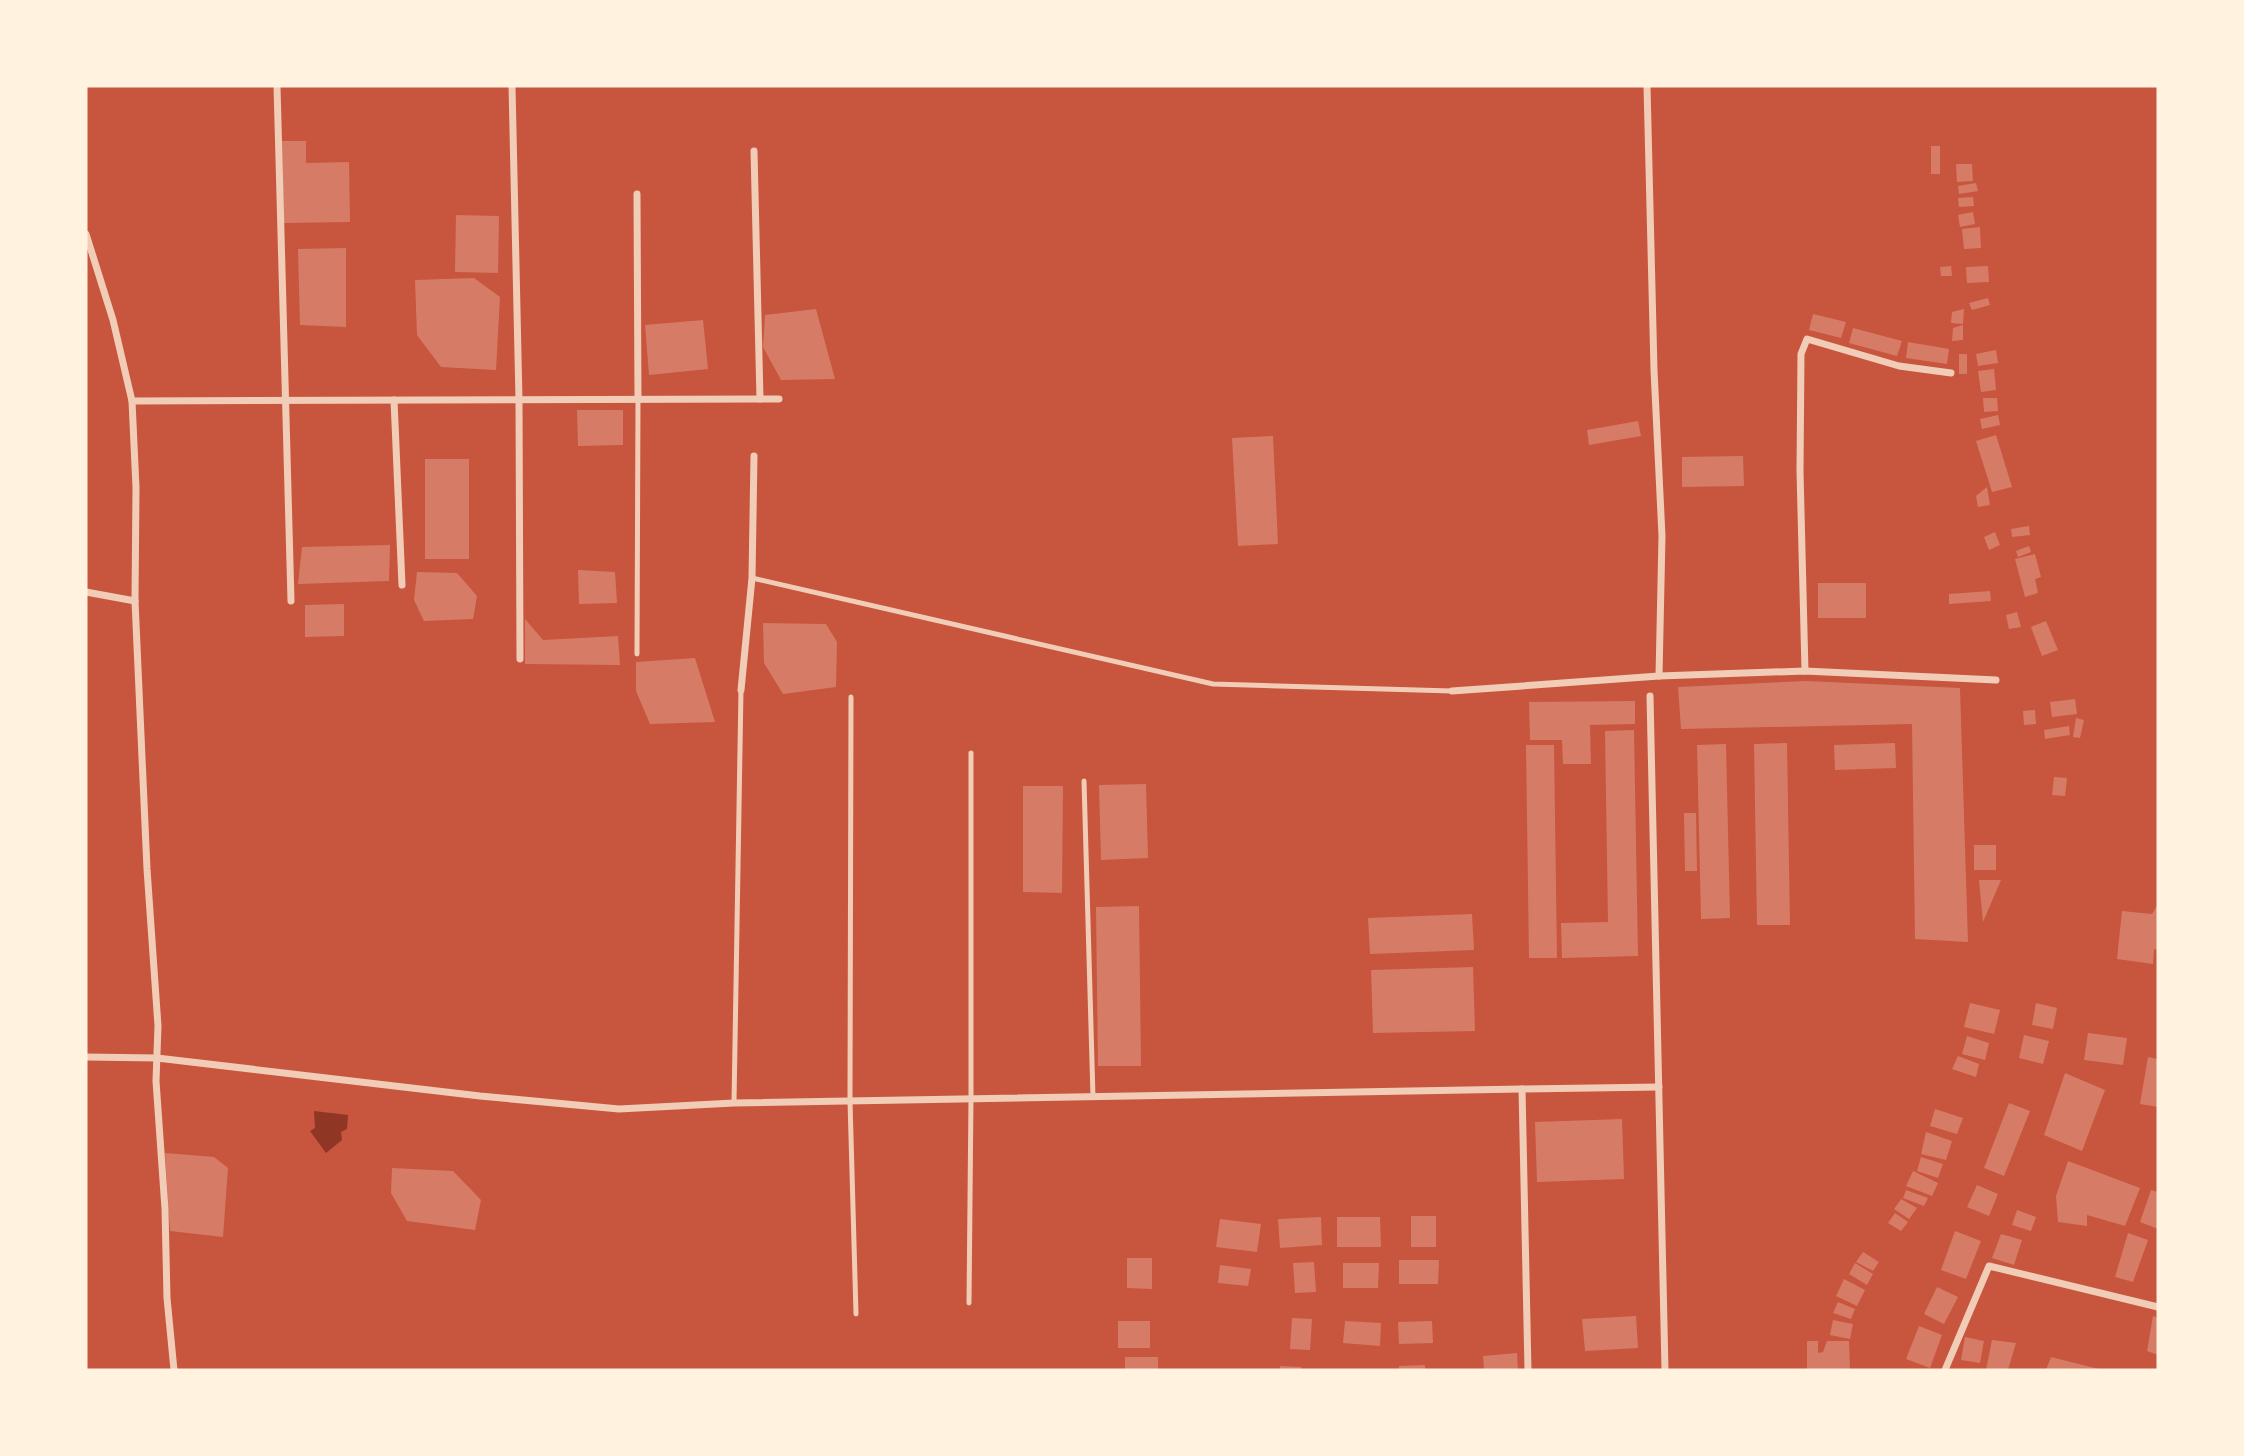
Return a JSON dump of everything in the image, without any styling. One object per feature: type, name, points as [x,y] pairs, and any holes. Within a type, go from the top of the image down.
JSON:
[{"type":"street","points":[[277,86],[291,601]]},
{"type":"street","points":[[512,86],[519,400],[520,659]]},
{"type":"street","points":[[1647,86],[1654,370],[1662,536],[1659,676]]},
{"type":"street","points":[[754,151],[760,399]]},
{"type":"street","points":[[638,194],[638,399]]},
{"type":"street","points":[[86,234],[113,320],[132,401],[136,488],[135,601],[147,869],[158,1026],[156,1082],[165,1209],[167,1298],[174,1370]]},
{"type":"street","points":[[1805,671],[1800,471],[1801,354],[1807,339],[1899,366],[1951,373]]},
{"type":"street","points":[[132,401],[779,399]]},
{"type":"street","points":[[394,400],[402,585]]},
{"type":"street","points":[[741,690],[752,578],[754,456]]},
{"type":"street","points":[[86,592],[135,601]]},
{"type":"street","points":[[1452,691],[1659,676],[1805,671],[1996,680]]},
{"type":"street","points":[[1650,696],[1665,1370]]},
{"type":"street","points":[[86,1057],[157,1058],[480,1096],[619,1109],[734,1102],[1659,1087]]},
{"type":"street","points":[[1522,1089],[1528,1370]]},
{"type":"street","points":[[1945,1370],[1989,1266],[2158,1307]]},
{"type":"lane","points":[[637,654],[638,399]]},
{"type":"lane","points":[[752,578],[1213,684],[1452,691]]},
{"type":"lane","points":[[734,1102],[741,690]]},
{"type":"lane","points":[[851,697],[850,1101],[856,1314]]},
{"type":"lane","points":[[969,1303],[971,753]]},
{"type":"lane","points":[[1084,781],[1093,1097]]},
{"type":"shaded area","points":[[314,1111],[348,1115],[347,1129],[341,1132],[342,1140],[326,1153],[310,1131],[315,1128]]},
{"type":"building","points":[[282,141],[306,141],[306,163],[349,162],[350,222],[283,223]]},
{"type":"building","points":[[1931,146],[1940,146],[1940,174],[1931,174]]},
{"type":"building","points":[[1956,164],[1972,164],[1973,181],[1957,182]]},
{"type":"building","points":[[1976,183],[1978,191],[1959,194],[1958,186]]},
{"type":"building","points":[[1973,197],[1974,206],[1959,207],[1958,198]]},
{"type":"building","points":[[1973,212],[1975,224],[1960,227],[1958,215]]},
{"type":"building","points":[[456,215],[499,216],[498,273],[455,272]]},
{"type":"building","points":[[1980,227],[1981,248],[1964,249],[1962,229]]},
{"type":"building","points":[[346,248],[346,327],[300,325],[298,249]]},
{"type":"building","points":[[1951,266],[1952,276],[1941,276],[1940,267]]},
{"type":"building","points":[[1988,266],[1989,282],[1967,283],[1966,267]]},
{"type":"building","points":[[474,278],[500,297],[496,370],[441,367],[417,335],[415,280]]},
{"type":"building","points":[[1988,298],[1990,305],[1972,310],[1969,303]]},
{"type":"building","points":[[816,309],[835,379],[781,380],[763,347],[765,315]]},
{"type":"building","points":[[1964,309],[1963,324],[1951,323],[1952,312]]},
{"type":"building","points":[[1813,314],[1846,322],[1841,338],[1809,330]]},
{"type":"building","points":[[703,320],[708,369],[649,375],[645,325]]},
{"type":"building","points":[[1963,325],[1963,340],[1952,341],[1953,328]]},
{"type":"building","points":[[1853,328],[1902,341],[1897,356],[1849,343]]},
{"type":"building","points":[[1908,342],[1949,349],[1947,364],[1906,358]]},
{"type":"building","points":[[1996,350],[1998,363],[1978,366],[1976,354]]},
{"type":"building","points":[[1959,354],[1967,354],[1967,374],[1959,374]]},
{"type":"building","points":[[1994,369],[1996,390],[1981,392],[1978,371]]},
{"type":"building","points":[[1983,398],[1997,398],[1998,411],[1984,412]]},
{"type":"building","points":[[577,410],[623,410],[623,445],[578,446]]},
{"type":"building","points":[[1998,415],[2000,425],[1982,429],[1980,419]]},
{"type":"building","points":[[1638,421],[1641,436],[1589,445],[1587,430]]},
{"type":"building","points":[[1996,435],[2012,487],[1992,492],[1976,441]]},
{"type":"building","points":[[1273,436],[1278,544],[1238,546],[1232,438]]},
{"type":"building","points":[[1743,456],[1744,486],[1682,487],[1682,457]]},
{"type":"building","points":[[425,459],[469,459],[469,559],[425,559]]},
{"type":"building","points":[[1987,487],[1990,505],[1978,507],[1976,496]]},
{"type":"building","points":[[2029,526],[2030,535],[2012,537],[2011,529]]},
{"type":"building","points":[[1995,532],[2000,545],[1989,550],[1984,537]]},
{"type":"building","points":[[390,545],[389,581],[298,584],[302,547]]},
{"type":"building","points":[[2029,546],[2031,552],[2018,557],[2016,551]]},
{"type":"building","points":[[2035,554],[2041,577],[2035,579],[2038,593],[2025,597],[2015,559]]},
{"type":"building","points":[[578,570],[615,572],[617,603],[579,604]]},
{"type":"building","points":[[417,572],[457,573],[477,596],[473,619],[424,621],[414,600]]},
{"type":"building","points":[[1818,583],[1866,583],[1866,618],[1818,618]]},
{"type":"building","points":[[1990,591],[1991,601],[1949,604],[1949,594]]},
{"type":"building","points":[[344,604],[344,636],[305,637],[305,605]]},
{"type":"building","points":[[2017,612],[2021,627],[2009,629],[2006,615]]},
{"type":"building","points":[[525,619],[543,640],[618,636],[620,665],[525,664]]},
{"type":"building","points":[[2046,621],[2058,650],[2042,656],[2031,627]]},
{"type":"building","points":[[763,623],[826,624],[837,642],[836,687],[783,694],[764,663]]},
{"type":"building","points":[[695,658],[715,722],[650,724],[636,691],[636,662]]},
{"type":"building","points":[[1806,681],[1960,688],[1968,942],[1915,939],[1912,724],[1681,729],[1678,687]]},
{"type":"building","points":[[2075,699],[2077,714],[2052,717],[2050,702]]},
{"type":"building","points":[[1635,701],[1635,724],[1590,725],[1591,764],[1563,764],[1562,740],[1530,740],[1529,702]]},
{"type":"building","points":[[2035,710],[2036,724],[2024,725],[2023,711]]},
{"type":"building","points":[[2076,718],[2084,720],[2080,738],[2073,737]]},
{"type":"building","points":[[2069,726],[2070,735],[2045,739],[2044,730]]},
{"type":"building","points":[[1634,730],[1638,956],[1562,958],[1561,923],[1608,922],[1605,731]]},
{"type":"building","points":[[1787,743],[1790,925],[1757,925],[1754,744]]},
{"type":"building","points":[[1895,743],[1896,768],[1835,770],[1834,745]]},
{"type":"building","points":[[1726,744],[1730,918],[1701,919],[1697,745]]},
{"type":"building","points":[[1526,745],[1554,745],[1557,958],[1529,958]]},
{"type":"building","points":[[2054,777],[2067,778],[2065,796],[2052,795]]},
{"type":"building","points":[[1146,784],[1148,858],[1101,860],[1099,785]]},
{"type":"building","points":[[1023,786],[1063,786],[1062,893],[1023,892]]},
{"type":"building","points":[[1684,813],[1696,813],[1697,871],[1685,871]]},
{"type":"building","points":[[1974,845],[1996,845],[1996,870],[1974,870]]},
{"type":"building","points":[[1979,880],[2001,880],[1983,922]]},
{"type":"building","points":[[2158,904],[2158,950],[2154,949],[2153,964],[2117,959],[2122,911],[2152,914]]},
{"type":"building","points":[[1139,906],[1141,1066],[1098,1066],[1096,907]]},
{"type":"building","points":[[1472,914],[1474,950],[1370,954],[1368,918]]},
{"type":"building","points":[[1473,967],[1475,1031],[1373,1033],[1371,970]]},
{"type":"building","points":[[1970,1003],[2000,1010],[1994,1034],[1964,1027]]},
{"type":"building","points":[[2036,1003],[2057,1008],[2053,1029],[2032,1025]]},
{"type":"building","points":[[2088,1033],[2127,1038],[2123,1065],[2084,1060]]},
{"type":"building","points":[[2024,1035],[2049,1041],[2043,1064],[2019,1058]]},
{"type":"building","points":[[1967,1036],[1989,1043],[1985,1060],[1962,1054]]},
{"type":"building","points":[[1958,1056],[1979,1064],[1976,1077],[1952,1069]]},
{"type":"building","points":[[2148,1057],[2158,1059],[2158,1107],[2140,1104]]},
{"type":"building","points":[[2065,1073],[2105,1090],[2082,1151],[2044,1135]]},
{"type":"building","points":[[2009,1103],[2030,1111],[2004,1176],[1984,1168]]},
{"type":"building","points":[[1935,1109],[1963,1118],[1957,1134],[1930,1126]]},
{"type":"building","points":[[1622,1119],[1624,1179],[1537,1182],[1535,1122]]},
{"type":"building","points":[[1926,1132],[1952,1141],[1946,1160],[1921,1154]]},
{"type":"building","points":[[165,1153],[214,1157],[228,1168],[223,1237],[170,1231]]},
{"type":"building","points":[[1921,1157],[1943,1164],[1938,1178],[1917,1171]]},
{"type":"building","points":[[2068,1161],[2140,1188],[2125,1226],[2087,1215],[2087,1226],[2058,1222],[2056,1196]]},
{"type":"building","points":[[392,1168],[453,1171],[481,1200],[475,1230],[407,1221],[391,1193]]},
{"type":"building","points":[[1913,1171],[1938,1183],[1932,1196],[1906,1186]]},
{"type":"building","points":[[1977,1185],[1998,1194],[1989,1216],[1967,1207]]},
{"type":"building","points":[[1906,1190],[1928,1198],[1924,1206],[1903,1198]]},
{"type":"building","points":[[2151,1190],[2158,1192],[2158,1229],[2140,1222]]},
{"type":"building","points":[[1901,1199],[1917,1208],[1909,1219],[1894,1209]]},
{"type":"building","points":[[2017,1210],[2036,1217],[2031,1231],[2012,1225]]},
{"type":"building","points":[[1895,1213],[1908,1222],[1901,1231],[1888,1223]]},
{"type":"building","points":[[1411,1216],[1436,1216],[1436,1247],[1411,1247]]},
{"type":"building","points":[[1321,1217],[1322,1245],[1280,1248],[1278,1219]]},
{"type":"building","points":[[1337,1217],[1380,1217],[1381,1247],[1337,1247]]},
{"type":"building","points":[[1220,1219],[1261,1224],[1257,1252],[1216,1247]]},
{"type":"building","points":[[1955,1231],[1981,1241],[1966,1279],[1941,1270]]},
{"type":"building","points":[[2128,1233],[2148,1240],[2133,1282],[2115,1277]]},
{"type":"building","points":[[2001,1234],[2022,1240],[2014,1265],[1992,1258]]},
{"type":"building","points":[[1863,1252],[1879,1262],[1873,1271],[1856,1262]]},
{"type":"building","points":[[1127,1258],[1152,1258],[1152,1289],[1127,1288]]},
{"type":"building","points":[[1399,1260],[1439,1260],[1438,1284],[1399,1284]]},
{"type":"building","points":[[1314,1262],[1316,1292],[1295,1293],[1293,1263]]},
{"type":"building","points":[[1343,1263],[1379,1263],[1378,1288],[1343,1288]]},
{"type":"building","points":[[1855,1263],[1873,1274],[1867,1285],[1849,1274]]},
{"type":"building","points":[[1220,1265],[1251,1269],[1248,1286],[1218,1283]]},
{"type":"building","points":[[1844,1279],[1865,1290],[1857,1306],[1836,1296]]},
{"type":"building","points":[[1937,1287],[1958,1297],[1944,1324],[1924,1314]]},
{"type":"building","points":[[1838,1302],[1855,1309],[1851,1319],[1833,1313]]},
{"type":"building","points":[[1636,1316],[1638,1348],[1585,1351],[1582,1319]]},
{"type":"building","points":[[2153,1316],[2158,1318],[2158,1355],[2147,1351]]},
{"type":"building","points":[[1292,1318],[1312,1319],[1310,1350],[1290,1349]]},
{"type":"building","points":[[1833,1320],[1853,1324],[1850,1339],[1830,1335]]},
{"type":"building","points":[[1118,1321],[1150,1321],[1150,1348],[1118,1348]]},
{"type":"building","points":[[1345,1321],[1381,1323],[1380,1346],[1343,1343]]},
{"type":"building","points":[[1432,1321],[1433,1343],[1399,1344],[1398,1322]]},
{"type":"building","points":[[1919,1326],[1942,1335],[1930,1368],[1906,1359]]},
{"type":"building","points":[[1965,1337],[1984,1341],[1980,1363],[1961,1360]]},
{"type":"building","points":[[1992,1340],[2016,1343],[2008,1370],[1986,1370]]},
{"type":"building","points":[[1807,1341],[1818,1341],[1818,1353],[1823,1352],[1827,1341],[1849,1341],[1850,1370],[1807,1370]]},
{"type":"building","points":[[1517,1353],[1518,1370],[1484,1370],[1483,1356]]},
{"type":"building","points":[[1125,1357],[1158,1357],[1158,1370],[1125,1370]]},
{"type":"building","points":[[2051,1357],[2099,1369],[2099,1370],[2046,1370]]},
{"type":"building","points":[[1425,1365],[1425,1370],[1399,1370],[1399,1366]]},
{"type":"building","points":[[1280,1366],[1301,1367],[1301,1370],[1280,1370]]}]
